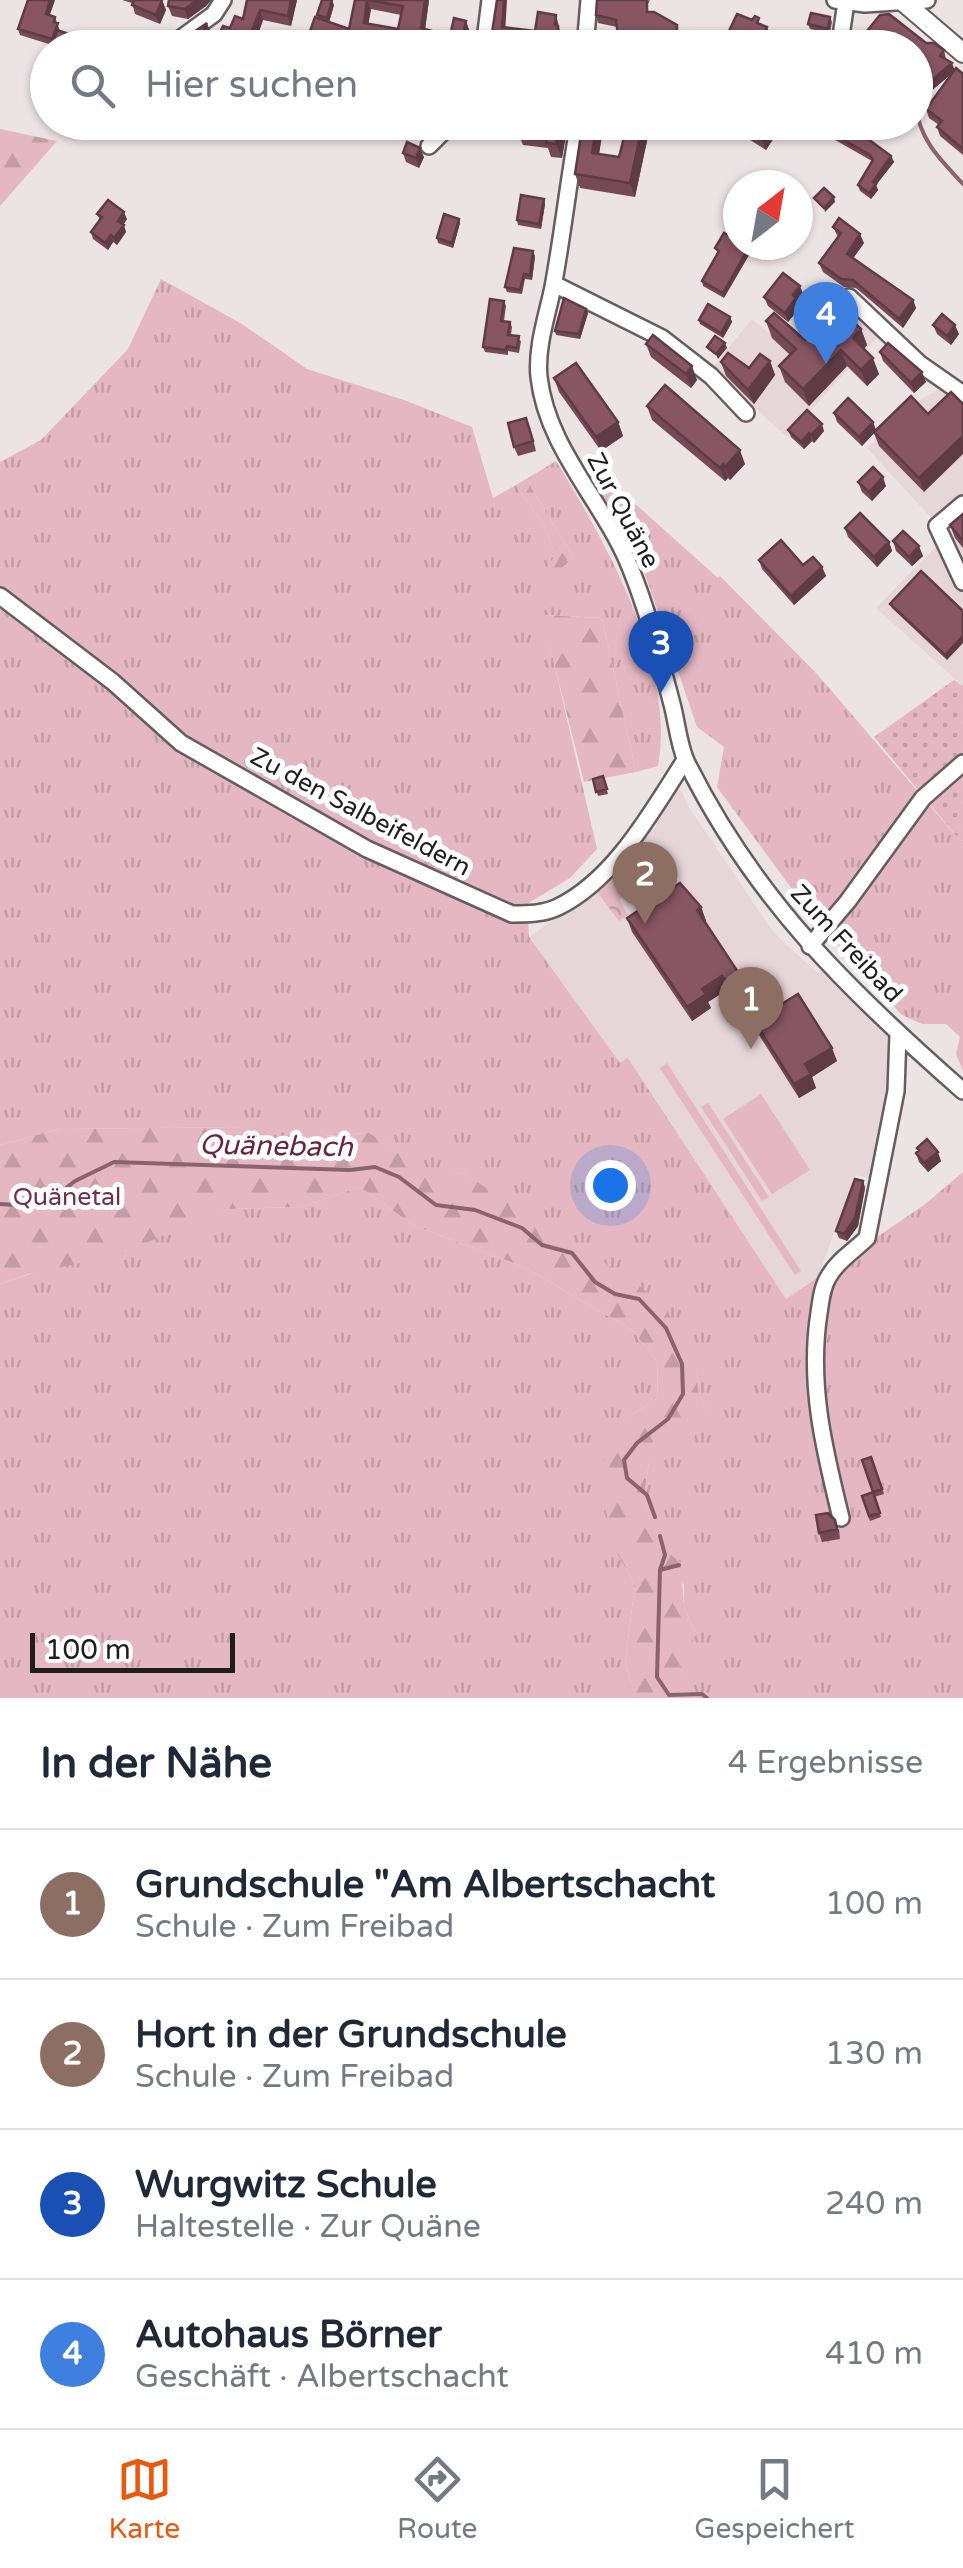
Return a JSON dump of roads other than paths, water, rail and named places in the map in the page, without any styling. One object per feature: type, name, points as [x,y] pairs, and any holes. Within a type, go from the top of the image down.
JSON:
[{"type":"main road","points":[[902,2],[963,53]]},
{"type":"street","points":[[192,30],[214,14],[223,0]]},
{"type":"street","points":[[486,30],[490,0]]},
{"type":"street","points":[[587,30],[590,0]]},
{"type":"street","points":[[841,30],[840,1],[927,0]]},
{"type":"street","points":[[429,146],[435,140]]},
{"type":"street","name":"Zur Quäne","points":[[576,140],[541,344],[538,371],[542,394],[575,470],[630,565],[669,692],[685,760]]},
{"type":"street","points":[[554,284],[662,338],[711,376],[746,413]]},
{"type":"street","points":[[849,297],[920,364],[963,394]]},
{"type":"street","points":[[963,504],[937,526],[963,582]]},
{"type":"street","name":"Zu den Salbeifeldern","points":[[0,596],[113,682],[181,744],[368,849],[512,914],[534,914],[558,907],[587,887],[611,865],[646,820],[685,760]]},
{"type":"street","name":"Zum Freibad","points":[[685,760],[780,911],[898,1034],[963,1091]]},
{"type":"street","points":[[810,946],[923,798],[963,763]]},
{"type":"street","points":[[842,1518],[815,1398],[814,1341],[828,1276],[867,1238],[896,1090],[898,1034]]},
{"type":"waterway","points":[[927,140],[963,184]]},
{"type":"waterway","points":[[904,1049],[927,1069]]},
{"type":"waterway","name":"Quänebach","points":[[0,1204],[42,1207],[75,1181],[114,1162],[350,1170],[375,1167],[399,1177],[436,1205],[475,1210],[522,1228],[542,1245],[572,1253],[595,1282],[615,1294],[639,1299],[666,1328],[682,1364],[683,1394],[668,1419],[637,1443],[624,1460],[627,1478],[647,1495],[655,1517]]},
{"type":"waterway","name":"Quänebach","points":[[660,1536],[665,1555],[660,1570],[657,1677],[669,1695],[702,1694],[707,1698]]},
{"type":"waterway","points":[[660,1570],[679,1565]]},
{"type":"place","name":"Autohaus Börner","points":[[826,364]]},
{"type":"place","name":"Wurgwitz Schule","points":[[661,693]]},
{"type":"place","name":"Hort in der Grundschule","points":[[645,924]]},
{"type":"place","name":"Grundschule \"Am Albertschacht","points":[[751,1049]]},
{"type":"park label","name":"Quänetal","points":[[67,1196]]}]
